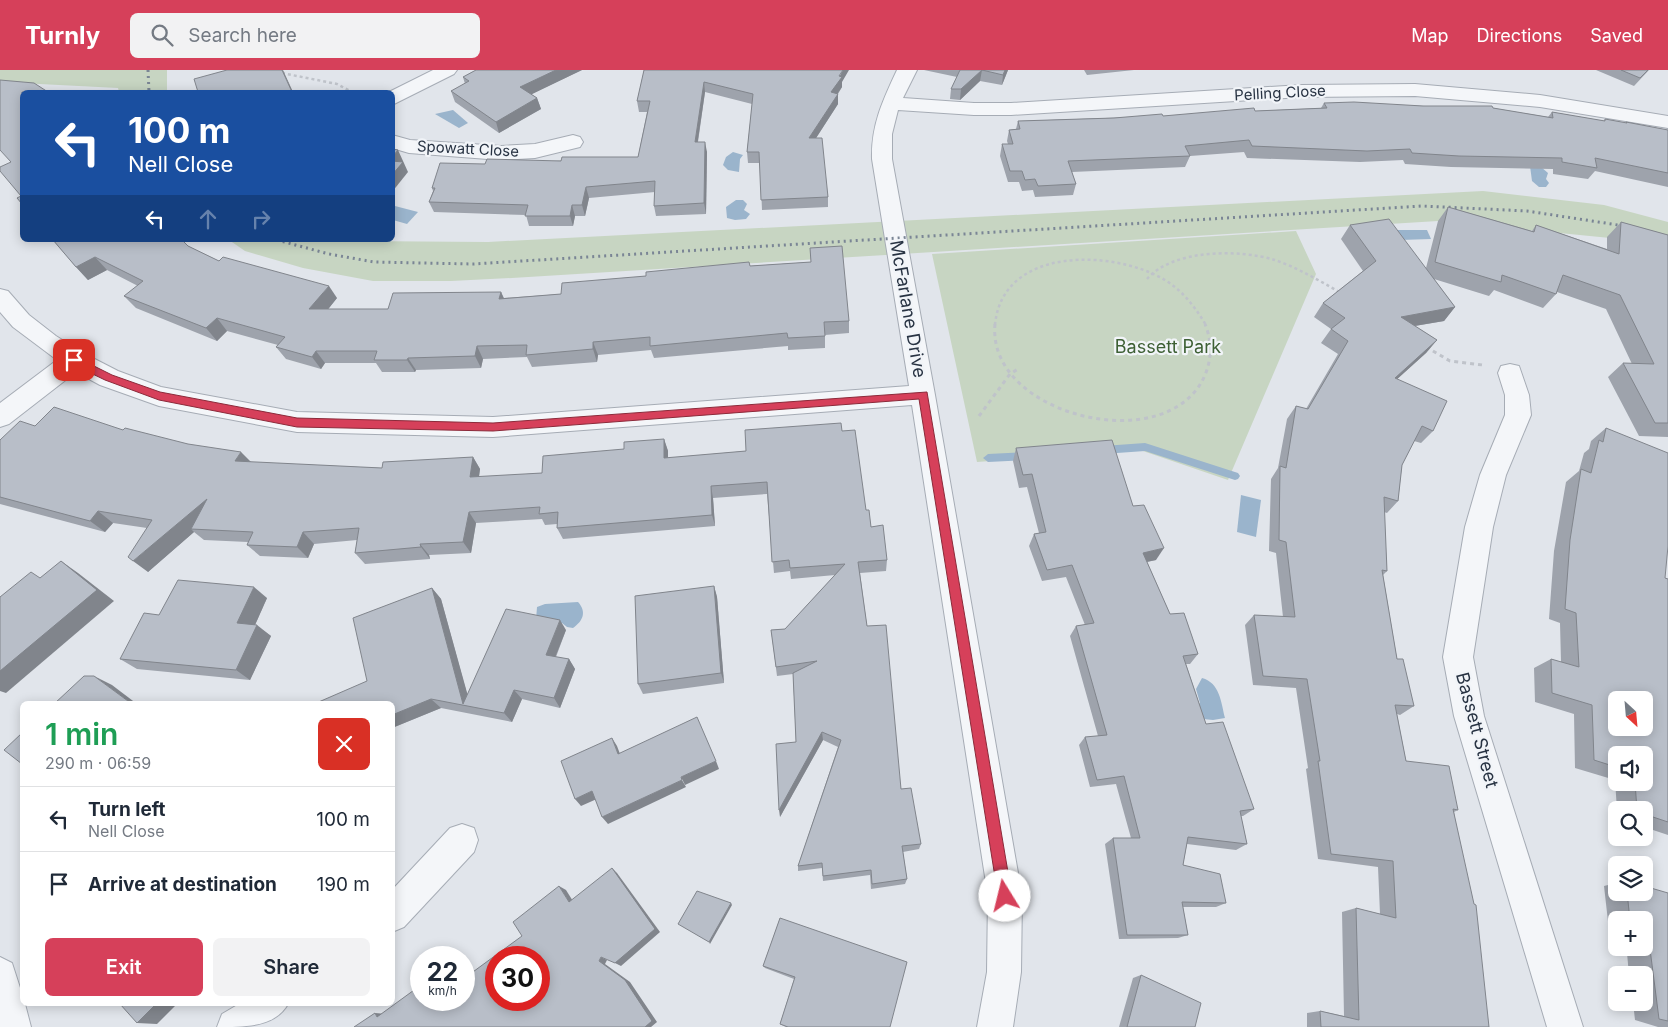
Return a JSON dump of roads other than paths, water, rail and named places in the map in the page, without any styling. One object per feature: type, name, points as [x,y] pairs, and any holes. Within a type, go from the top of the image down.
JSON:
[{"type":"street","points":[[395,97],[447,70]]},
{"type":"street","name":"McFarlane Drive","points":[[907,70],[883,120],[880,138],[882,159],[924,395],[1005,896],[1004,972],[995,1027]]},
{"type":"street","points":[[1424,70],[1437,91]]},
{"type":"street","name":"Pelling Close","points":[[891,103],[974,109],[1010,109],[1363,89],[1437,91],[1540,101],[1668,122]]},
{"type":"street","name":"Spowatt Close","points":[[395,142],[409,146],[501,153],[535,151],[573,142]]},
{"type":"street","points":[[0,297],[21,321],[74,360],[109,378],[159,396],[297,422],[493,427],[924,395]]},
{"type":"street","points":[[0,417],[74,360]]},
{"type":"street","name":"Bassett Street","points":[[1510,373],[1517,395],[1518,415],[1493,475],[1480,527],[1467,592],[1458,657],[1469,716],[1565,1027]]},
{"type":"street","points":[[395,912],[462,840]]},
{"type":"street","points":[[0,975],[13,1027]]},
{"type":"street","points":[[235,1027],[267,1006]]},
{"type":"water","points":[[453,110],[468,123],[459,128],[435,114]]},
{"type":"water","points":[[733,152],[743,155],[740,159],[739,172],[728,170],[723,165],[726,157]]},
{"type":"water","points":[[1530,166],[1541,167],[1548,173],[1546,179],[1549,183],[1546,187],[1539,187],[1532,181]]},
{"type":"water","points":[[736,200],[743,200],[747,204],[744,210],[750,214],[746,219],[735,220],[727,218],[726,207]]},
{"type":"water","points":[[395,206],[418,212],[407,224],[395,221]]},
{"type":"water","points":[[1396,230],[1427,230],[1431,239],[1400,240]]},
{"type":"water","points":[[1241,495],[1261,500],[1256,537],[1237,532]]},
{"type":"water","points":[[578,602],[583,616],[573,628],[567,627],[562,623],[536,620],[537,607],[545,604]]},
{"type":"water","points":[[1202,678],[1213,684],[1219,694],[1225,718],[1213,720],[1194,718],[1194,708],[1200,703],[1196,689]]},
{"type":"waterway","points":[[1103,450],[1145,447],[1235,476]]},
{"type":"waterway","points":[[988,458],[1026,456]]},
{"type":"railway","points":[[148,70],[149,90]]},
{"type":"railway","points":[[284,242],[329,254],[374,262],[473,264],[1422,206],[1527,211],[1631,227]]},
{"type":"park label","name":"Bassett Park","points":[[1168,347]]}]
